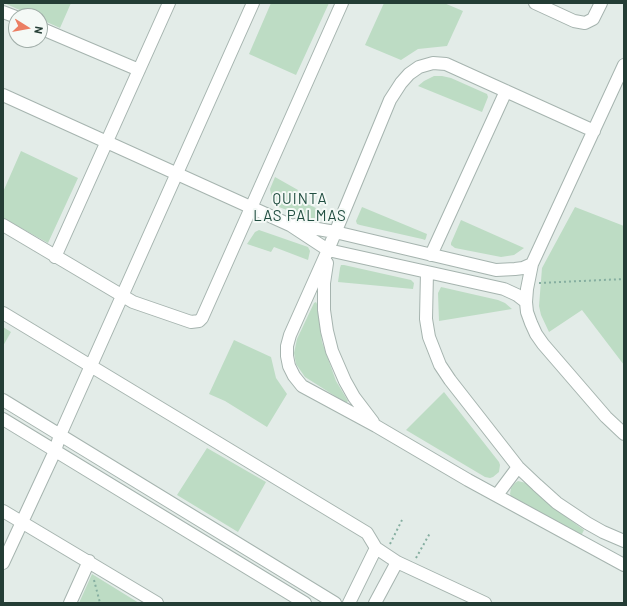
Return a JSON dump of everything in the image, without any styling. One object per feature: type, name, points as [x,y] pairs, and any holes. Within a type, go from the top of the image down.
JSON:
[{"type":"street","points":[[56,257],[168,3]]},
{"type":"street","points":[[3,563],[55,451],[60,435],[178,174],[253,3]]},
{"type":"street","points":[[3,225],[122,297],[153,310],[191,322],[199,321],[202,318],[342,3]]},
{"type":"street","points":[[536,3],[574,21],[585,23],[593,19],[601,3]]},
{"type":"street","points":[[48,31],[139,70]]},
{"type":"street","points":[[594,131],[446,64],[433,62],[419,67],[409,74],[390,100],[328,250],[290,334],[287,346],[287,356],[289,366],[294,376],[302,386],[376,426],[468,480],[624,565]]},
{"type":"street","points":[[624,65],[532,264],[526,302],[527,312],[531,324],[543,344],[601,412],[624,434]]},
{"type":"street","points":[[431,255],[506,91]]},
{"type":"street","points":[[5,100],[107,142],[250,208],[290,224],[335,232],[504,271],[523,268],[532,264]]},
{"type":"street","points":[[290,224],[328,250],[504,289],[517,295],[526,302]]},
{"type":"street","points":[[328,250],[324,283],[324,310],[332,351],[345,382],[376,426]]},
{"type":"street","points":[[427,272],[426,319],[429,337],[440,366],[472,409],[518,466],[557,503],[603,532],[624,541]]},
{"type":"street","points":[[3,313],[367,533],[380,551],[397,562],[485,603]]},
{"type":"street","points":[[3,400],[335,603]]},
{"type":"street","points":[[3,419],[305,603]]},
{"type":"street","points":[[496,495],[518,466]]},
{"type":"street","points":[[3,511],[157,603]]},
{"type":"street","points":[[349,603],[380,551]]},
{"type":"street","points":[[70,603],[89,561]]},
{"type":"street","points":[[375,603],[397,562]]},
{"type":"path","points":[[528,283],[624,280]]},
{"type":"path","points":[[380,551],[402,520]]},
{"type":"path","points":[[411,568],[430,533]]},
{"type":"path","points":[[89,561],[100,603]]},
{"type":"green space","points":[[4,3],[71,3],[60,28],[48,23],[48,8],[15,8]]},
{"type":"green space","points":[[271,3],[329,3],[296,75],[249,54]]},
{"type":"green space","points":[[384,3],[444,3],[463,11],[447,46],[418,49],[401,60],[365,45]]},
{"type":"green space","points":[[434,76],[451,78],[487,94],[488,97],[482,112],[418,86]]},
{"type":"green space","points":[[21,151],[78,178],[48,243],[3,218],[3,192]]},
{"type":"green space","points":[[275,177],[298,190],[294,198],[327,213],[319,219],[313,220],[279,207],[271,199],[270,189]]},
{"type":"green space","points":[[362,207],[427,234],[425,240],[357,224],[356,221]]},
{"type":"green space","points":[[575,207],[624,226],[624,365],[582,310],[549,332],[541,315],[539,306],[542,268]]},
{"type":"green space","points":[[461,220],[524,248],[514,255],[501,257],[455,248],[451,245],[451,243]]},
{"type":"green space","points":[[259,230],[308,247],[310,251],[308,260],[274,247],[271,252],[247,244],[255,232]]},
{"type":"green space","points":[[341,265],[411,280],[414,283],[413,289],[338,282]]},
{"type":"green space","points":[[441,287],[498,300],[505,303],[512,309],[439,321],[438,293]]},
{"type":"green space","points":[[316,302],[322,342],[336,381],[348,401],[346,403],[305,377],[296,364],[294,353],[297,339],[314,303]]},
{"type":"green space","points":[[3,327],[11,332],[3,346]]},
{"type":"green space","points":[[234,340],[271,357],[276,378],[287,394],[267,427],[225,401],[209,394]]},
{"type":"green space","points":[[444,392],[499,462],[499,472],[493,477],[485,477],[406,430]]},
{"type":"green space","points":[[207,448],[266,482],[238,532],[177,495]]},
{"type":"green space","points":[[518,481],[526,483],[550,505],[584,530],[580,538],[513,499],[510,494],[511,488]]},
{"type":"green space","points":[[92,574],[139,603],[79,603]]},
{"type":"district","name":"QUINTA LAS PALMAS","points":[[300,208]]}]
